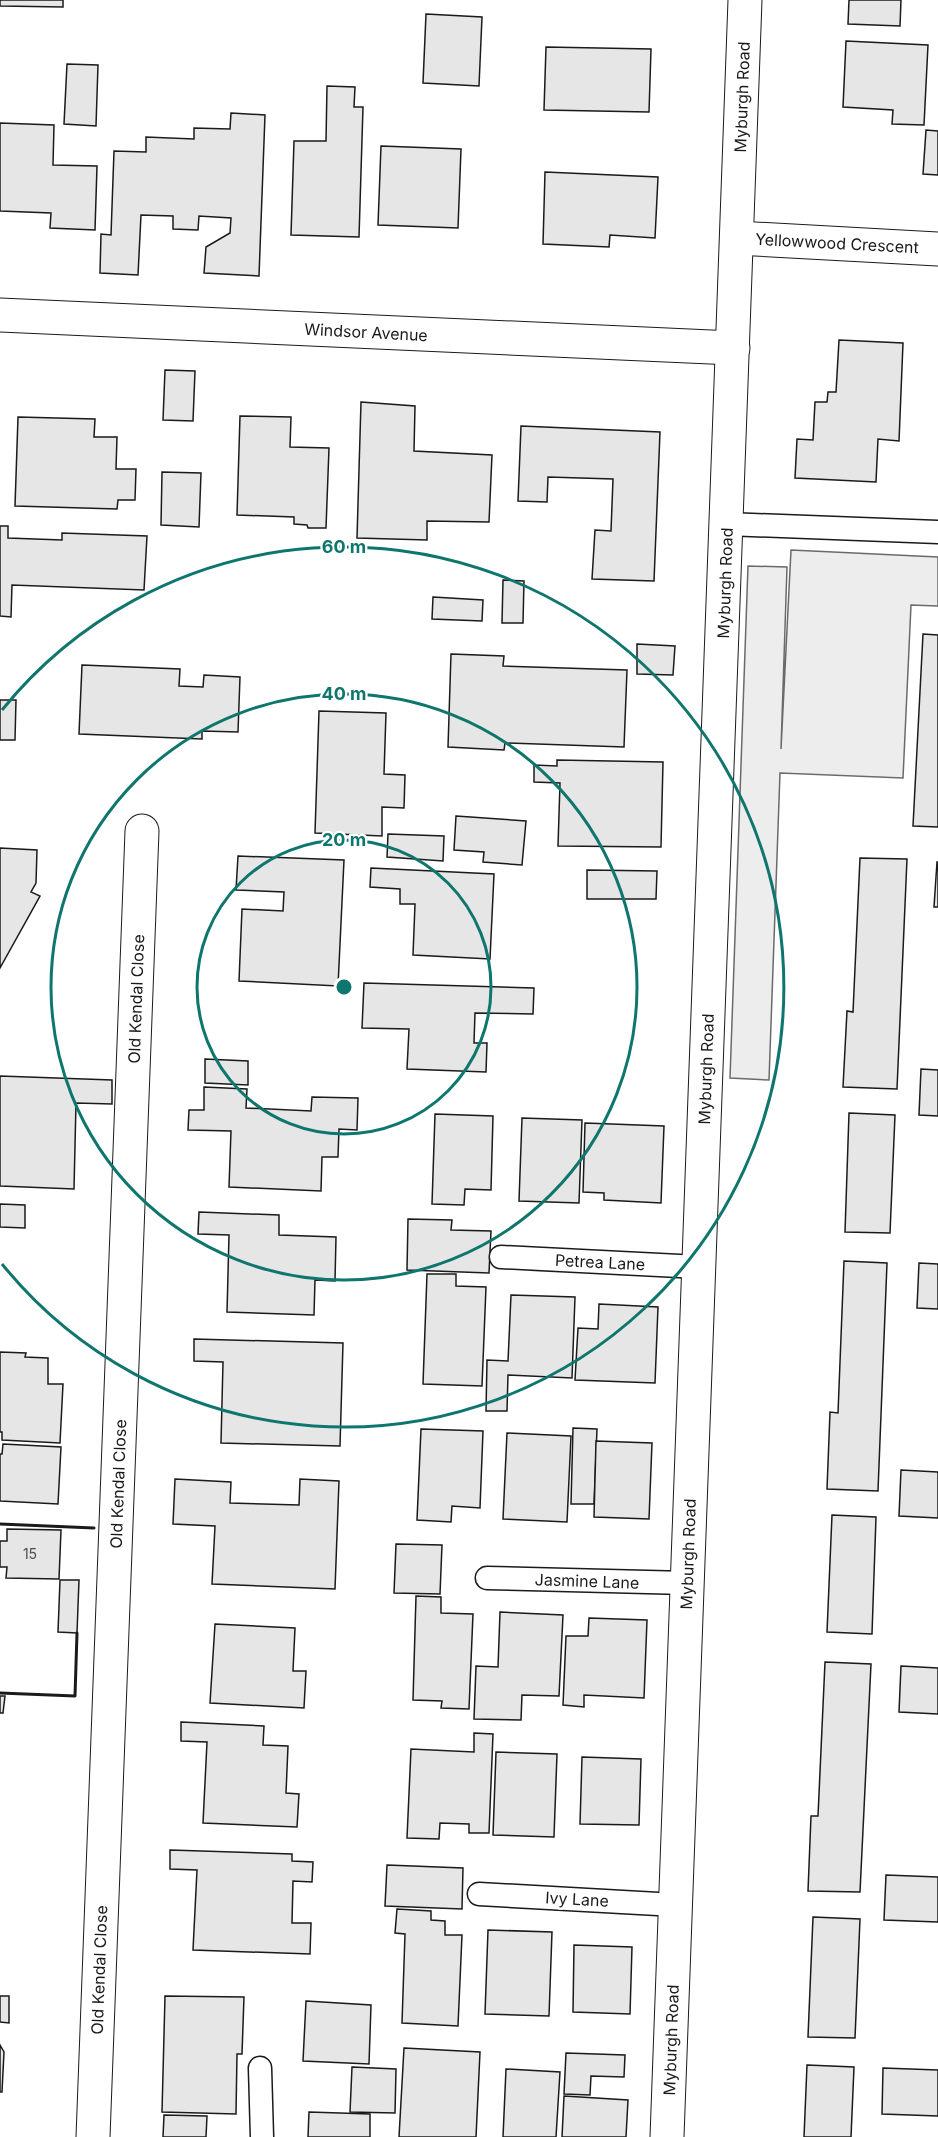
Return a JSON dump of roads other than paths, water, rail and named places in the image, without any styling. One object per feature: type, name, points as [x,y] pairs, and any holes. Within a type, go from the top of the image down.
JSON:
[{"type":"street","name":"Myburgh Road","points":[[667,2137],[745,0]]},
{"type":"street","name":"Yellowwood Crescent","points":[[736,238],[938,249]]},
{"type":"street","name":"Windsor Avenue","points":[[0,315],[733,348]]},
{"type":"street","name":"Old Kendal Close","points":[[93,2137],[142,831]]},
{"type":"lane","points":[[727,524],[938,532]]},
{"type":"lane","name":"Petrea Lane","points":[[501,1257],[699,1267]]},
{"type":"lane","name":"Jasmine Lane","points":[[487,1578],[687,1583]]},
{"type":"lane","name":"Ivy Lane","points":[[479,1894],[676,1905]]},
{"type":"lane","points":[[260,2068],[261,2137]]}]
